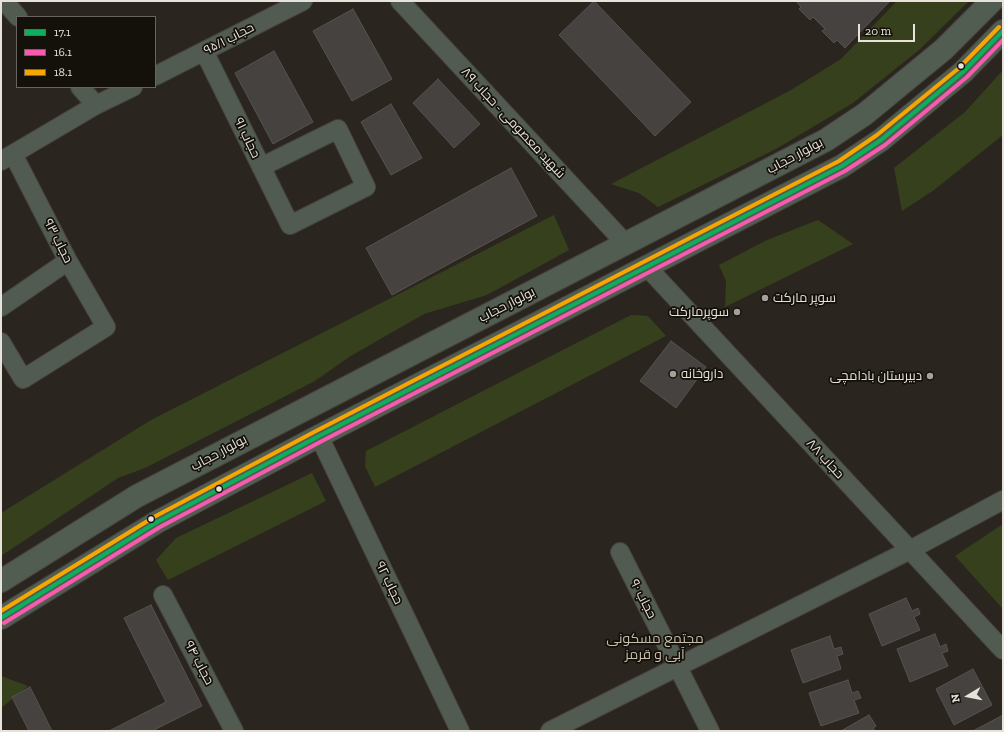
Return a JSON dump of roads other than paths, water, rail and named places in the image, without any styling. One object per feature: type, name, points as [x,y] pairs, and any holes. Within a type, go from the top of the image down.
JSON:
[{"type":"main road","name":"بولوار حجاب","points":[[1,581],[137,496],[312,404],[826,140],[865,114],[944,49],[992,1]]},
{"type":"main road","points":[[1,618],[157,522],[319,436],[842,166],[881,140],[963,72],[1003,31]]},
{"type":"main road","points":[[626,244],[647,267]]},
{"type":"street","points":[[4,1],[17,16]]},
{"type":"street","name":"حجاب ۹۵/۱","points":[[156,76],[303,1]]},
{"type":"street","name":"شهید معصومی - حجاب ۸۹","points":[[400,1],[626,244]]},
{"type":"street","points":[[410,1],[422,24]]},
{"type":"street","name":"حجاب ۹۱","points":[[204,52],[261,167],[290,225],[366,187],[338,129],[261,167]]},
{"type":"street","points":[[81,88],[96,105]]},
{"type":"street","points":[[7,158],[96,105],[131,88]]},
{"type":"street","name":"حجاب ۹۳","points":[[1,342],[23,379],[106,327],[7,158]]},
{"type":"street","points":[[1,307],[68,261]]},
{"type":"street","name":"حجاب ۸۸","points":[[647,267],[1003,650]]},
{"type":"street","name":"حجاب ۹۲","points":[[319,436],[460,731]]},
{"type":"street","points":[[550,731],[910,550],[1003,500]]},
{"type":"street","name":"حجاب ۹۰","points":[[620,552],[710,731]]},
{"type":"street","name":"حجاب ۹۴","points":[[163,596],[234,731]]},
{"type":"place","name":"سوپر مارکت","points":[[765,298]]},
{"type":"place","name":"سوپرمارکت","points":[[737,312]]},
{"type":"place","name":"داروخانه","points":[[673,374]]},
{"type":"place","name":"دبیرستان بادامچی","points":[[930,376]]},
{"type":"district","name":"مجتمع مسکونی آبی و قرمز","points":[[655,648]]}]
